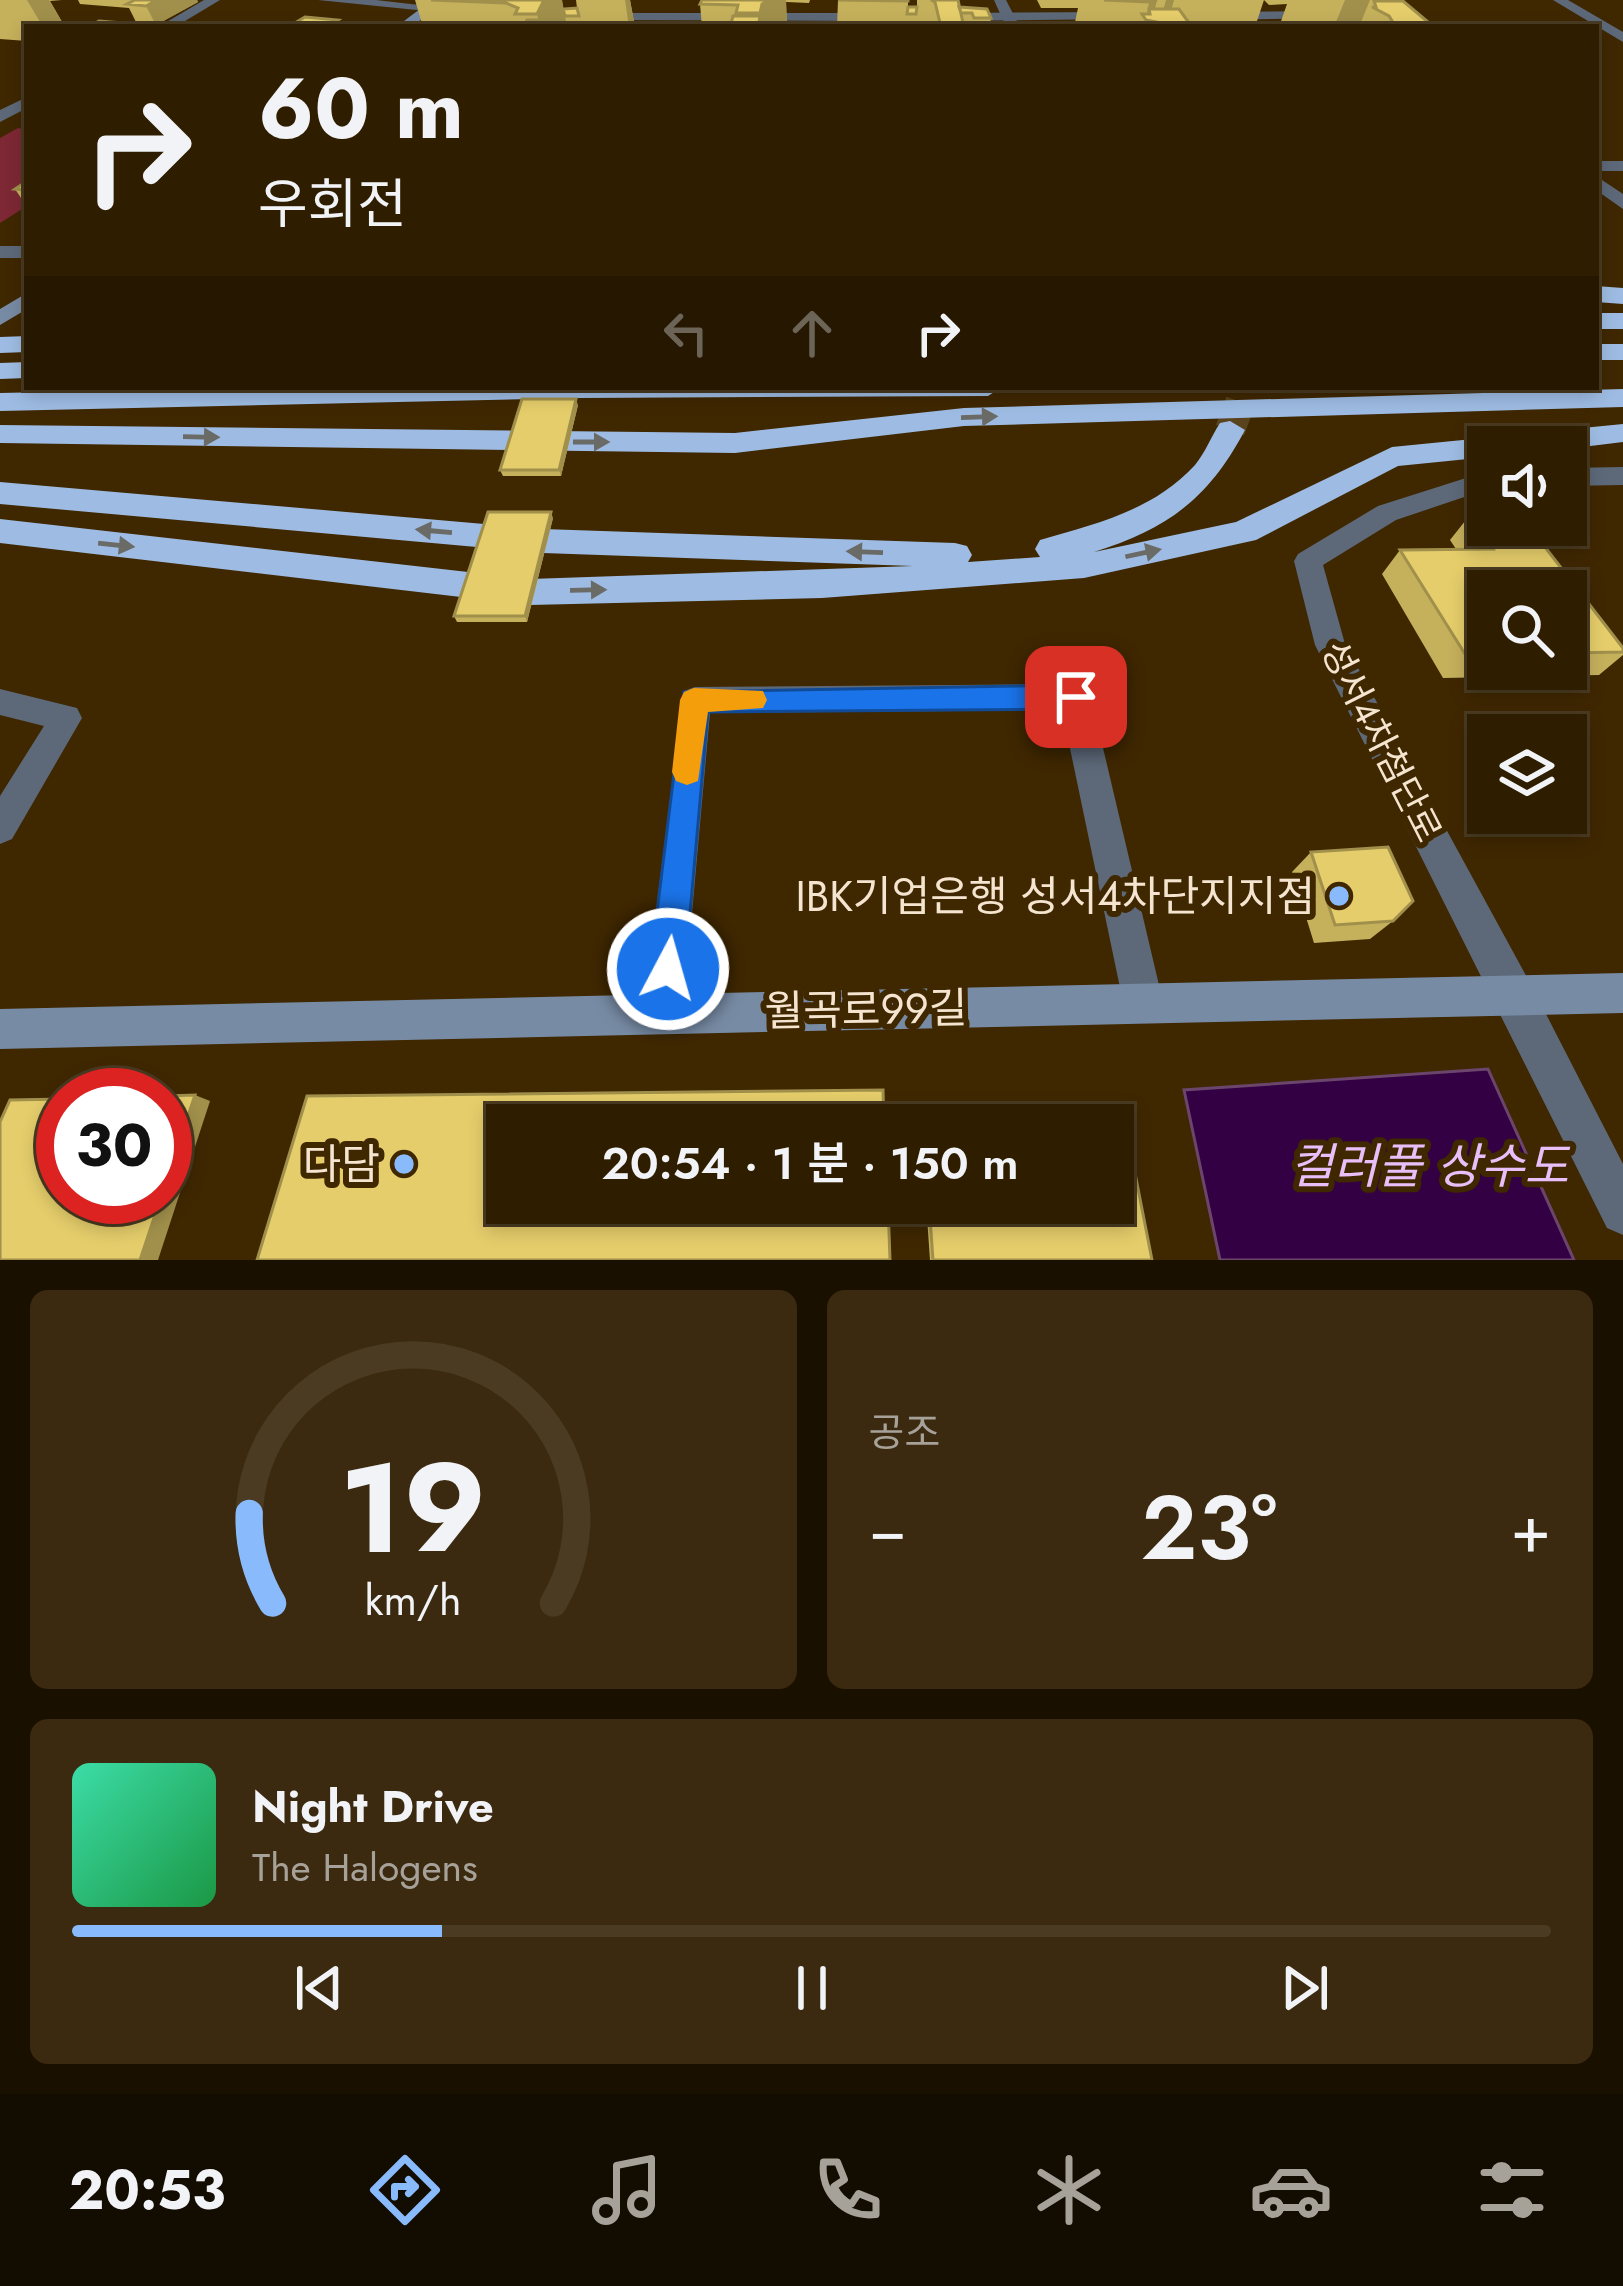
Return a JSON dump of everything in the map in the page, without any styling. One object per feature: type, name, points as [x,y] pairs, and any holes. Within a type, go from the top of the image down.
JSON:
[{"type":"highway","points":[[0,402],[533,390]]},
{"type":"highway","points":[[0,434],[735,443],[964,417],[1623,398]]},
{"type":"highway","points":[[0,494],[544,541],[960,556],[1072,548],[1169,504],[1208,470],[1230,430]]},
{"type":"highway","points":[[0,532],[530,592],[822,585],[1084,566],[1244,532],[1392,457],[1623,433]]},
{"type":"main road","points":[[407,24],[434,4]]},
{"type":"main road","points":[[0,319],[24,300]]},
{"type":"main road","points":[[1515,995],[1623,993]]},
{"type":"main road","name":"월곡로99길","points":[[0,1029],[1515,995]]},
{"type":"street","points":[[170,24],[214,0]]},
{"type":"street","points":[[324,0],[434,4],[476,11]]},
{"type":"street","points":[[1000,0],[1011,22]]},
{"type":"street","points":[[1559,0],[1623,38]]},
{"type":"street","points":[[1200,16],[1344,14]]},
{"type":"street","points":[[568,15],[895,17]]},
{"type":"street","points":[[940,17],[1011,22],[1129,16]]},
{"type":"street","points":[[1599,183],[1623,203]]},
{"type":"street","points":[[1587,477],[1623,476]]},
{"type":"street","name":"성서4차첨단로","points":[[1467,487],[1387,513],[1308,561],[1330,645],[1515,995]]},
{"type":"street","points":[[663,1013],[694,700],[1076,697],[1143,1002]]},
{"type":"street","points":[[0,702],[66,718],[0,828]]},
{"type":"street","points":[[1515,995],[1623,1212]]},
{"type":"shaded area","points":[[24,129],[24,208],[0,223],[0,138]]},
{"type":"water","name":"컬러풀 상수도","points":[[1488,1069],[1574,1260],[1220,1260],[1184,1090]]},
{"type":"building","points":[[157,0],[146,6],[127,4]]},
{"type":"building","points":[[431,0],[544,0],[537,14],[515,14],[518,8],[506,3]]},
{"type":"building","points":[[702,0],[771,0],[762,4],[760,13],[736,13],[738,5],[700,4]]},
{"type":"building","points":[[931,0],[958,0],[963,23],[940,23]]},
{"type":"building","points":[[1374,1],[1403,1],[1430,24],[1394,24],[1372,7],[1376,7]]},
{"type":"building","points":[[959,7],[987,9],[991,18],[974,18],[972,13],[961,13]]},
{"type":"building","points":[[577,8],[579,16],[565,16],[563,9]]},
{"type":"building","points":[[1149,9],[1179,9],[1190,24],[1162,24],[1146,20],[1142,14],[1150,14]]},
{"type":"building","points":[[733,16],[760,16],[759,24],[731,24]]},
{"type":"building","points":[[305,17],[338,20],[332,24],[293,24]]},
{"type":"building","points":[[527,20],[554,20],[552,24],[525,24]]},
{"type":"building","points":[[522,399],[576,399],[559,470],[500,470]]},
{"type":"building","points":[[488,512],[551,512],[525,616],[454,616]]},
{"type":"building","points":[[1491,546],[1544,546],[1563,570],[1467,570],[1465,654],[1400,550],[1493,549]]},
{"type":"building","points":[[1587,601],[1623,648],[1623,652],[1587,653]]},
{"type":"building","points":[[1388,847],[1413,901],[1393,921],[1335,925],[1311,852]]},
{"type":"building","name":"다담","points":[[883,1090],[883,1104],[486,1104],[486,1224],[889,1224],[890,1260],[257,1260],[307,1096]]},
{"type":"building","points":[[10,1100],[36,1100],[36,1224],[152,1224],[140,1260],[0,1260],[0,1122]]},
{"type":"building","points":[[1134,1168],[1152,1260],[933,1260],[930,1224],[1134,1224]]},
{"type":"tunnel","points":[[1230,430],[1245,390]]},
{"type":"slow traffic","points":[[687,772],[694,700],[753,700]]},
{"type":"place","name":"IBK기업은행 성서4차단지지점","points":[[1339,896]]},
{"type":"place","name":"다담","points":[[404,1164]]},
{"type":"route","points":[[668,969],[694,700],[1076,697]]}]
